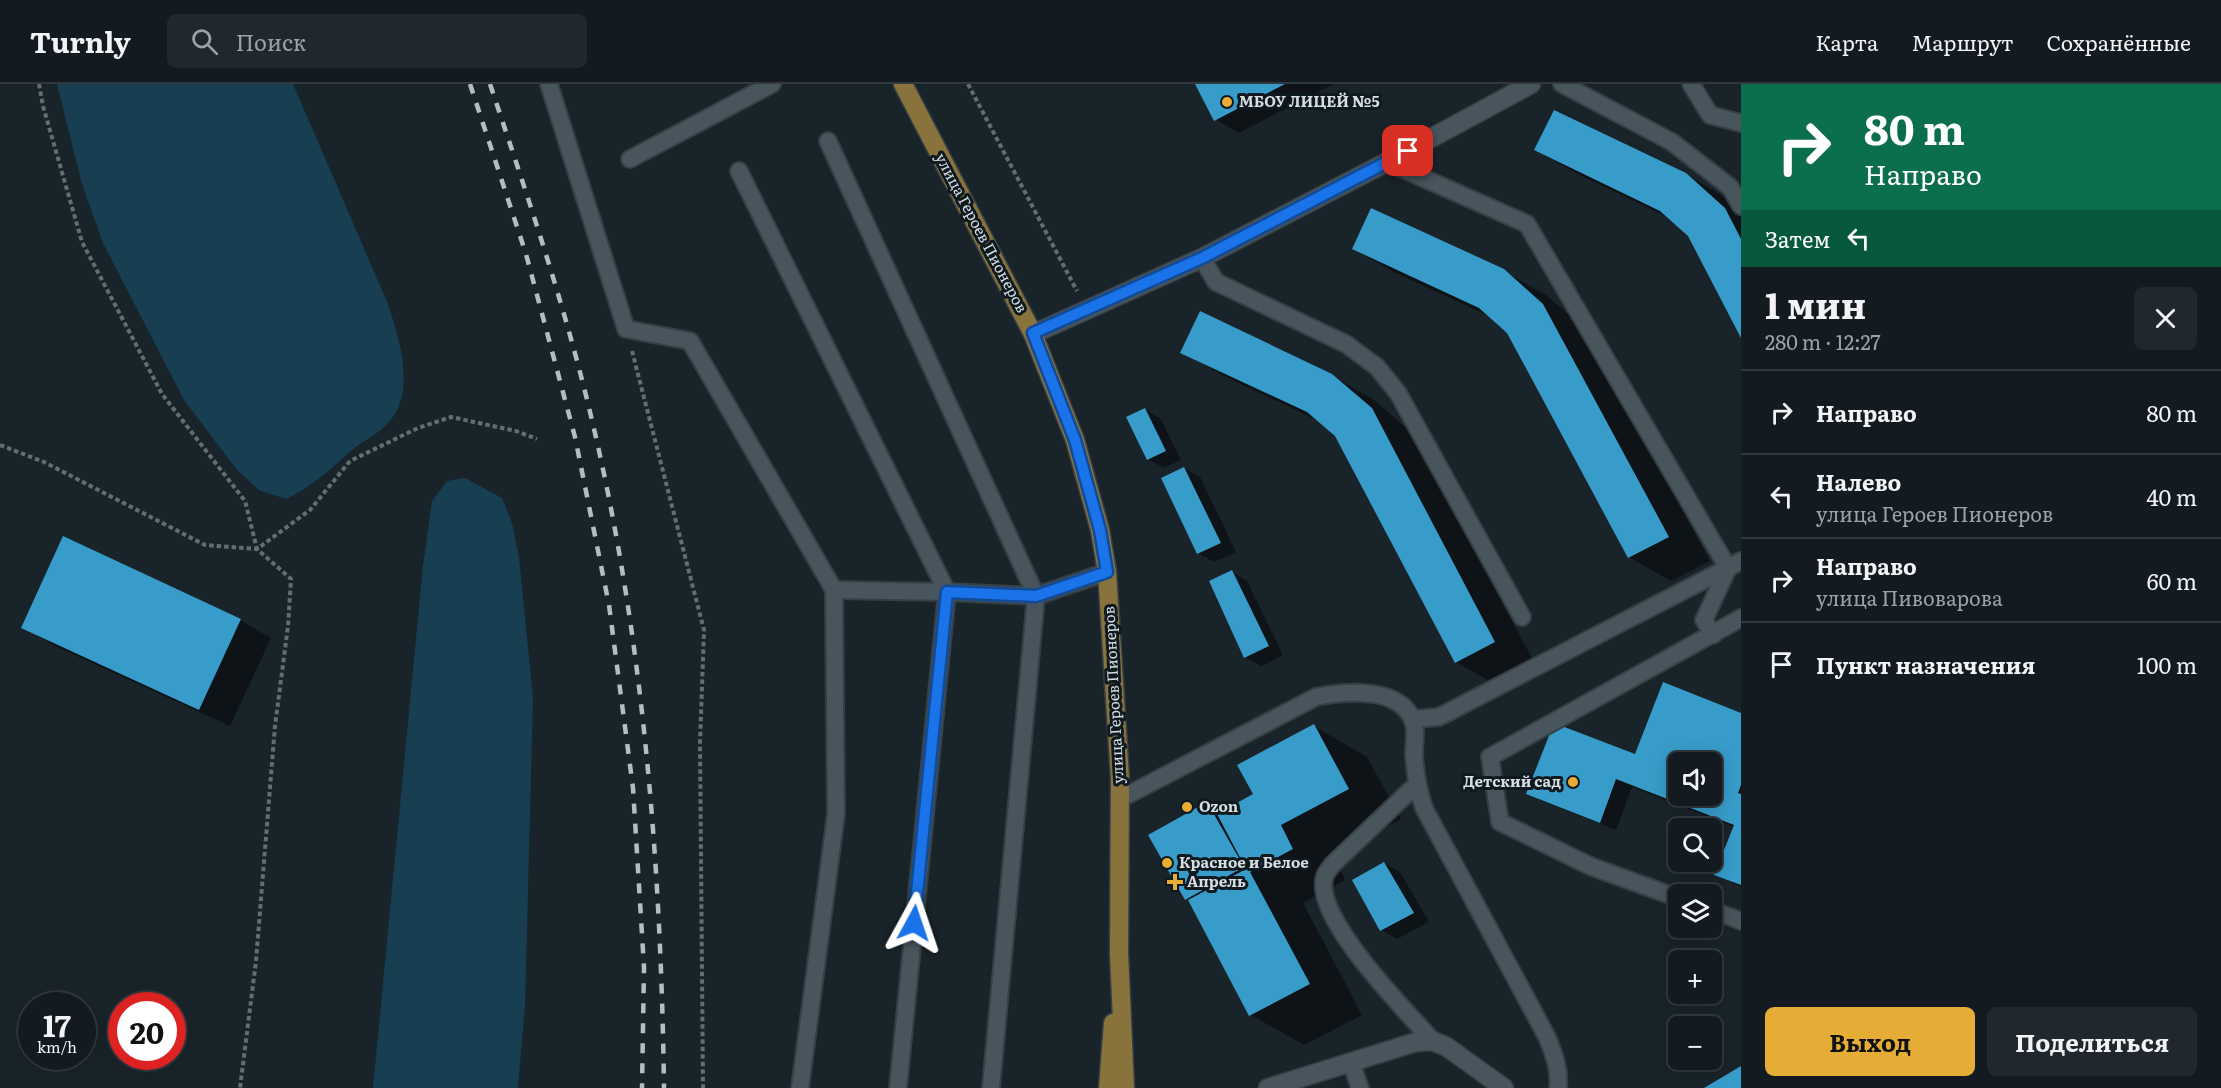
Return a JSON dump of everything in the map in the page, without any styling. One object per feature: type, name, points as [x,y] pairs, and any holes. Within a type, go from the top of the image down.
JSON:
[{"type":"main road","name":"улица Героев Пионеров","points":[[903,84],[1033,333],[1078,450],[1100,530],[1107,572],[1120,799],[1119,953]]},
{"type":"main road","points":[[1108,1088],[1119,953]]},
{"type":"main road","points":[[1119,953],[1125,1088]]},
{"type":"street","points":[[1033,333],[1202,258],[1531,84]]},
{"type":"street","points":[[1268,1088],[1416,1042],[1433,1041],[1447,1047],[1504,1088]]},
{"type":"lane","points":[[549,84],[626,329],[690,341],[834,590],[836,814],[800,1088]]},
{"type":"lane","points":[[630,159],[772,84]]},
{"type":"lane","points":[[1562,84],[1672,142],[1730,187],[1741,206]]},
{"type":"lane","points":[[1691,84],[1710,115],[1741,123]]},
{"type":"lane","points":[[828,141],[1036,596],[991,1088]]},
{"type":"lane","points":[[1387,162],[1527,224],[1735,565]]},
{"type":"lane","points":[[740,171],[947,592],[898,1088]]},
{"type":"lane","points":[[1202,258],[1216,282],[1346,344],[1377,367],[1398,393],[1522,617]]},
{"type":"lane","points":[[1713,635],[1704,620],[1735,565]]},
{"type":"lane","points":[[1413,719],[1439,717],[1735,565]]},
{"type":"lane","points":[[834,590],[1036,596],[1107,572]]},
{"type":"lane","points":[[1668,894],[1590,866],[1500,822],[1490,757],[1741,618]]},
{"type":"lane","points":[[1120,799],[1316,697],[1337,692],[1374,693],[1402,706],[1413,719],[1416,735],[1414,752],[1417,784],[1424,808],[1547,1037],[1555,1058],[1559,1078],[1558,1088]]},
{"type":"lane","points":[[1417,784],[1332,864],[1324,877],[1324,885],[1334,918],[1359,958],[1433,1041]]},
{"type":"lane","points":[[1722,914],[1741,921]]},
{"type":"lane","points":[[1351,1062],[1360,1088]]},
{"type":"path","points":[[39,84],[43,106],[82,242],[162,394],[245,501],[257,549],[291,579],[288,626],[275,726],[256,961],[240,1088]]},
{"type":"path","points":[[968,84],[1087,310]]},
{"type":"path","points":[[626,329],[704,630],[700,742],[703,1088]]},
{"type":"path","points":[[0,445],[44,462],[205,545],[257,549],[310,510],[350,462],[418,428],[451,417],[516,431],[537,439]]},
{"type":"shaded area","points":[[57,84],[293,84],[388,304],[401,352],[403,369],[400,402],[393,416],[382,429],[304,489],[286,499],[259,490],[237,470],[184,400],[103,243],[82,184]]},
{"type":"shaded area","points":[[465,478],[502,498],[512,523],[519,558],[533,697],[525,1005],[518,1088],[373,1088],[423,566],[432,501],[447,481]]},
{"type":"building","name":"МБОУ ЛИЦЕЙ №5","points":[[1195,84],[1285,84],[1214,121]]},
{"type":"building","points":[[1554,110],[1686,173],[1725,208],[1741,239],[1741,338],[1688,236],[1660,211],[1534,150]]},
{"type":"building","points":[[1371,208],[1504,269],[1543,304],[1669,537],[1628,558],[1507,333],[1479,308],[1352,249]]},
{"type":"building","points":[[1200,311],[1332,374],[1372,408],[1495,642],[1455,663],[1335,436],[1307,412],[1180,353]]},
{"type":"building","points":[[1145,408],[1166,451],[1147,460],[1126,417]]},
{"type":"building","points":[[1184,467],[1221,543],[1197,554],[1161,478]]},
{"type":"building","points":[[63,536],[241,619],[199,710],[21,628]]},
{"type":"building","points":[[1232,570],[1269,646],[1244,658],[1209,581]]},
{"type":"building","name":"Детский сад","points":[[1663,682],[1741,713],[1741,785],[1738,793],[1741,794],[1741,885],[1714,875],[1715,872],[1722,872],[1722,855],[1734,825],[1722,820],[1722,818],[1716,818],[1685,806],[1722,806],[1722,752],[1668,752],[1668,799],[1616,779],[1600,823],[1526,794],[1554,723],[1635,754]]},
{"type":"building","points":[[1314,724],[1349,789],[1281,825],[1293,849],[1250,872],[1310,984],[1249,1016],[1188,900],[1246,869],[1217,814],[1253,794],[1237,765]]},
{"type":"building","points":[[1207,802],[1244,867],[1185,900],[1148,835]]},
{"type":"building","points":[[1384,862],[1414,913],[1380,931],[1352,880]]},
{"type":"building","points":[[1741,1066],[1741,1088],[1704,1088]]},
{"type":"railway","points":[[470,84],[526,254],[575,437],[609,605],[633,788],[644,967],[642,1088]]},
{"type":"railway","points":[[490,84],[572,341],[594,429],[626,591],[647,756],[654,839],[664,1088]]},
{"type":"place","name":"МБОУ ЛИЦЕЙ №5","points":[[1227,102]]},
{"type":"place","name":"Детский сад","points":[[1573,782]]},
{"type":"place","name":"Ozon","points":[[1187,807]]},
{"type":"place","name":"Красное и Белое","points":[[1167,863]]},
{"type":"place","name":"Апрель","points":[[1175,882]]},
{"type":"route","points":[[914,923],[947,592],[1036,596],[1107,572],[1100,530],[1075,440],[1033,333],[1202,258],[1408,151]]}]
